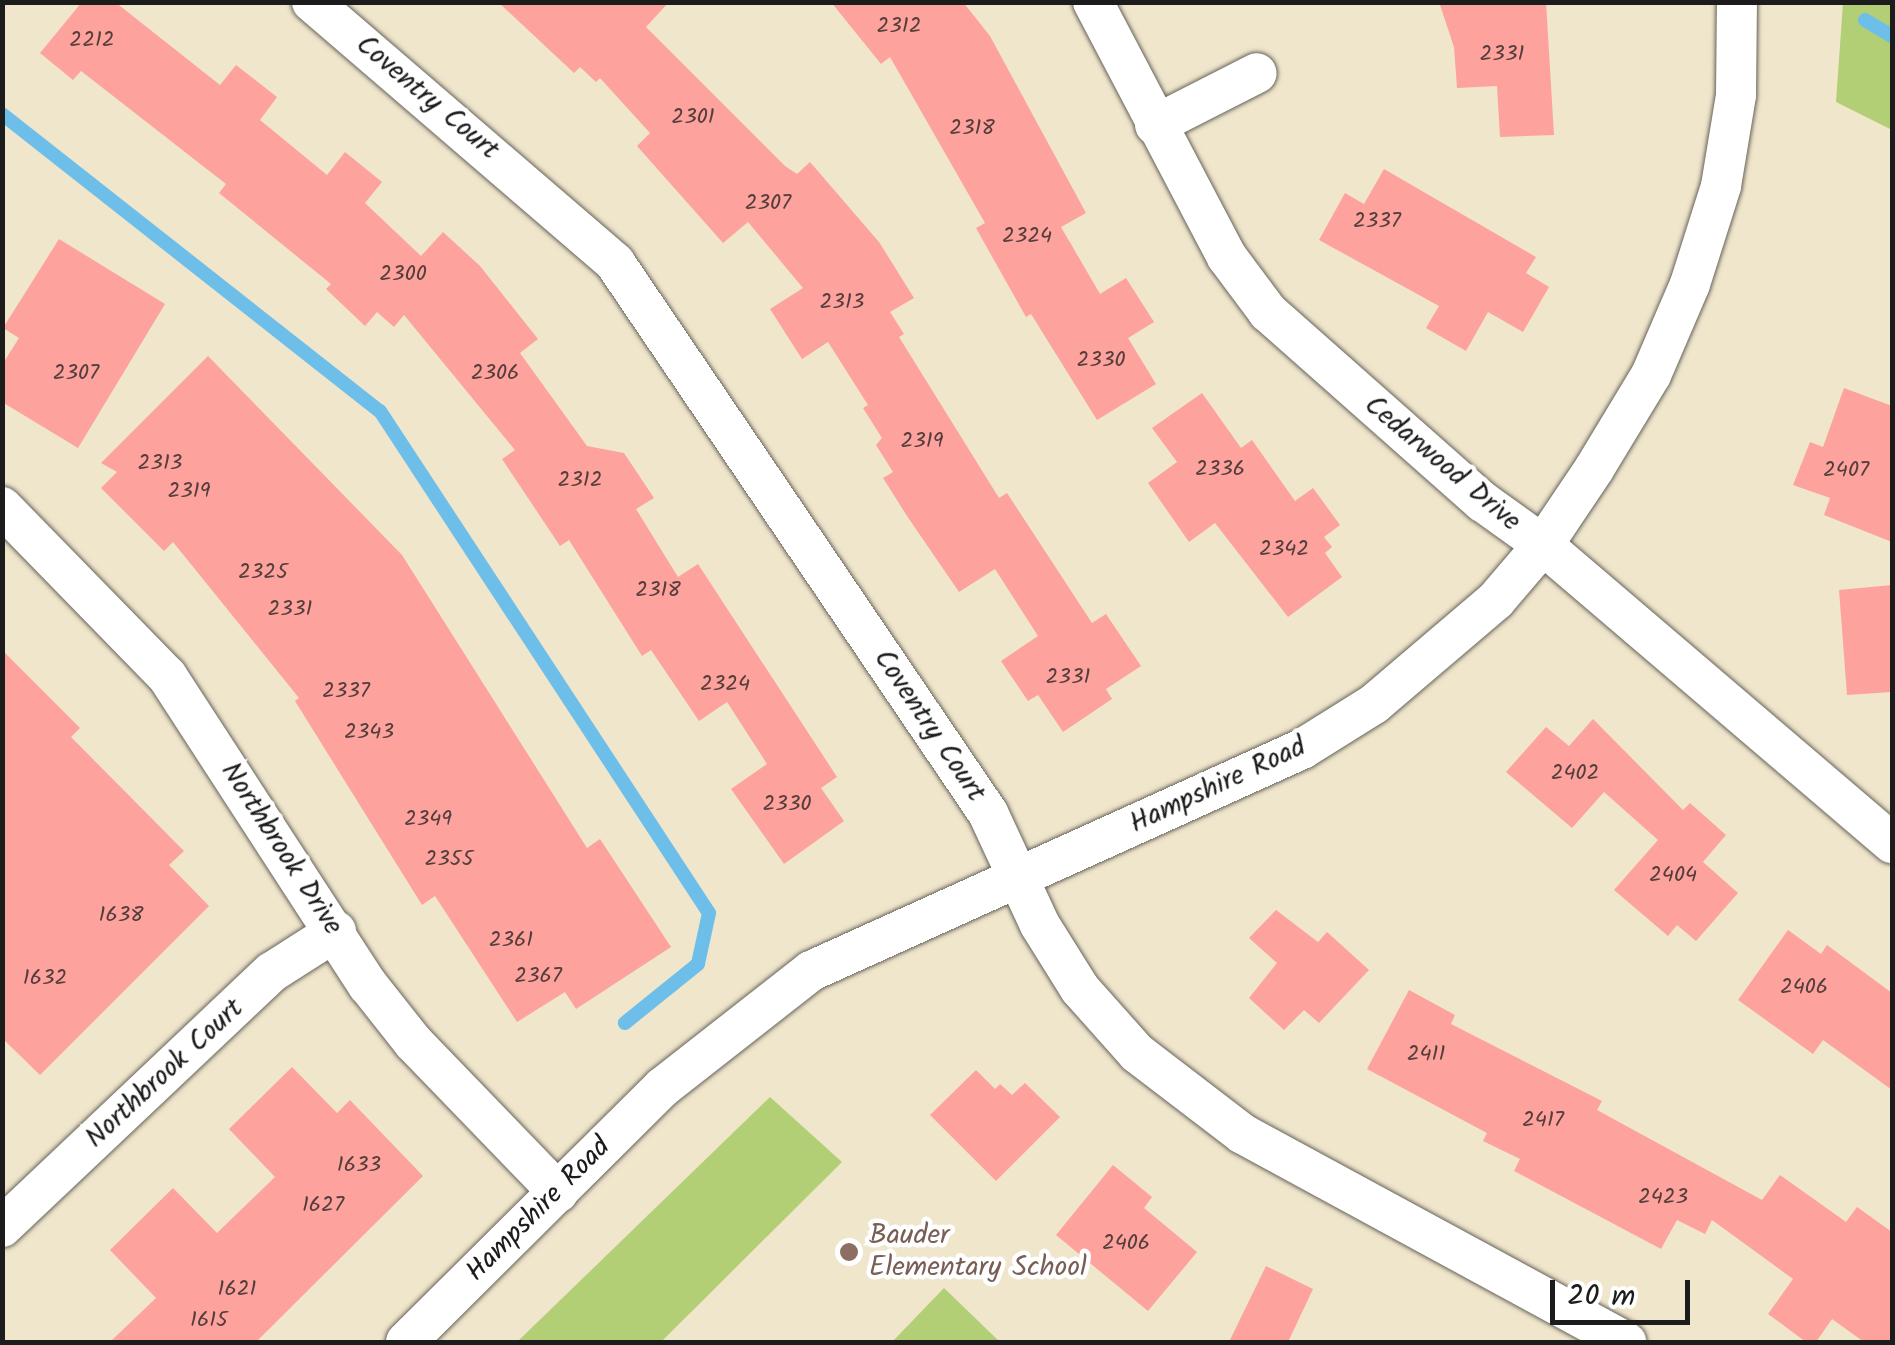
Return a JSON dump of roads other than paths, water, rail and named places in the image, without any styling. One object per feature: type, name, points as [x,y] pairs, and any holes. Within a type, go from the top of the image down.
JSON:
[{"type":"street","name":"Coventry Court","points":[[312,2],[615,262],[988,813],[1018,877],[1080,989],[1137,1054],[1188,1097],[1243,1134],[1626,1342]]},
{"type":"street","name":"Cedarwood Drive","points":[[1092,2],[1227,257],[1268,312],[1483,502],[1543,546],[1892,843]]},
{"type":"street","name":"Hampshire Road","points":[[406,1342],[662,1088],[811,971],[1302,748],[1360,713],[1440,652],[1543,546],[1650,375],[1690,284],[1730,132],[1737,2]]},
{"type":"street","points":[[1155,125],[1257,73]]},
{"type":"street","name":"Northbrook Drive","points":[[2,507],[167,676],[413,1042],[558,1192]]},
{"type":"street","name":"Northbrook Court","points":[[2,1227],[272,972],[336,931]]},
{"type":"waterway","points":[[1865,20],[1892,36]]},
{"type":"waterway","points":[[2,114],[380,411],[709,913],[698,964],[625,1023]]},
{"type":"place","name":"Bauder Elementary School","points":[[849,1252]]}]
